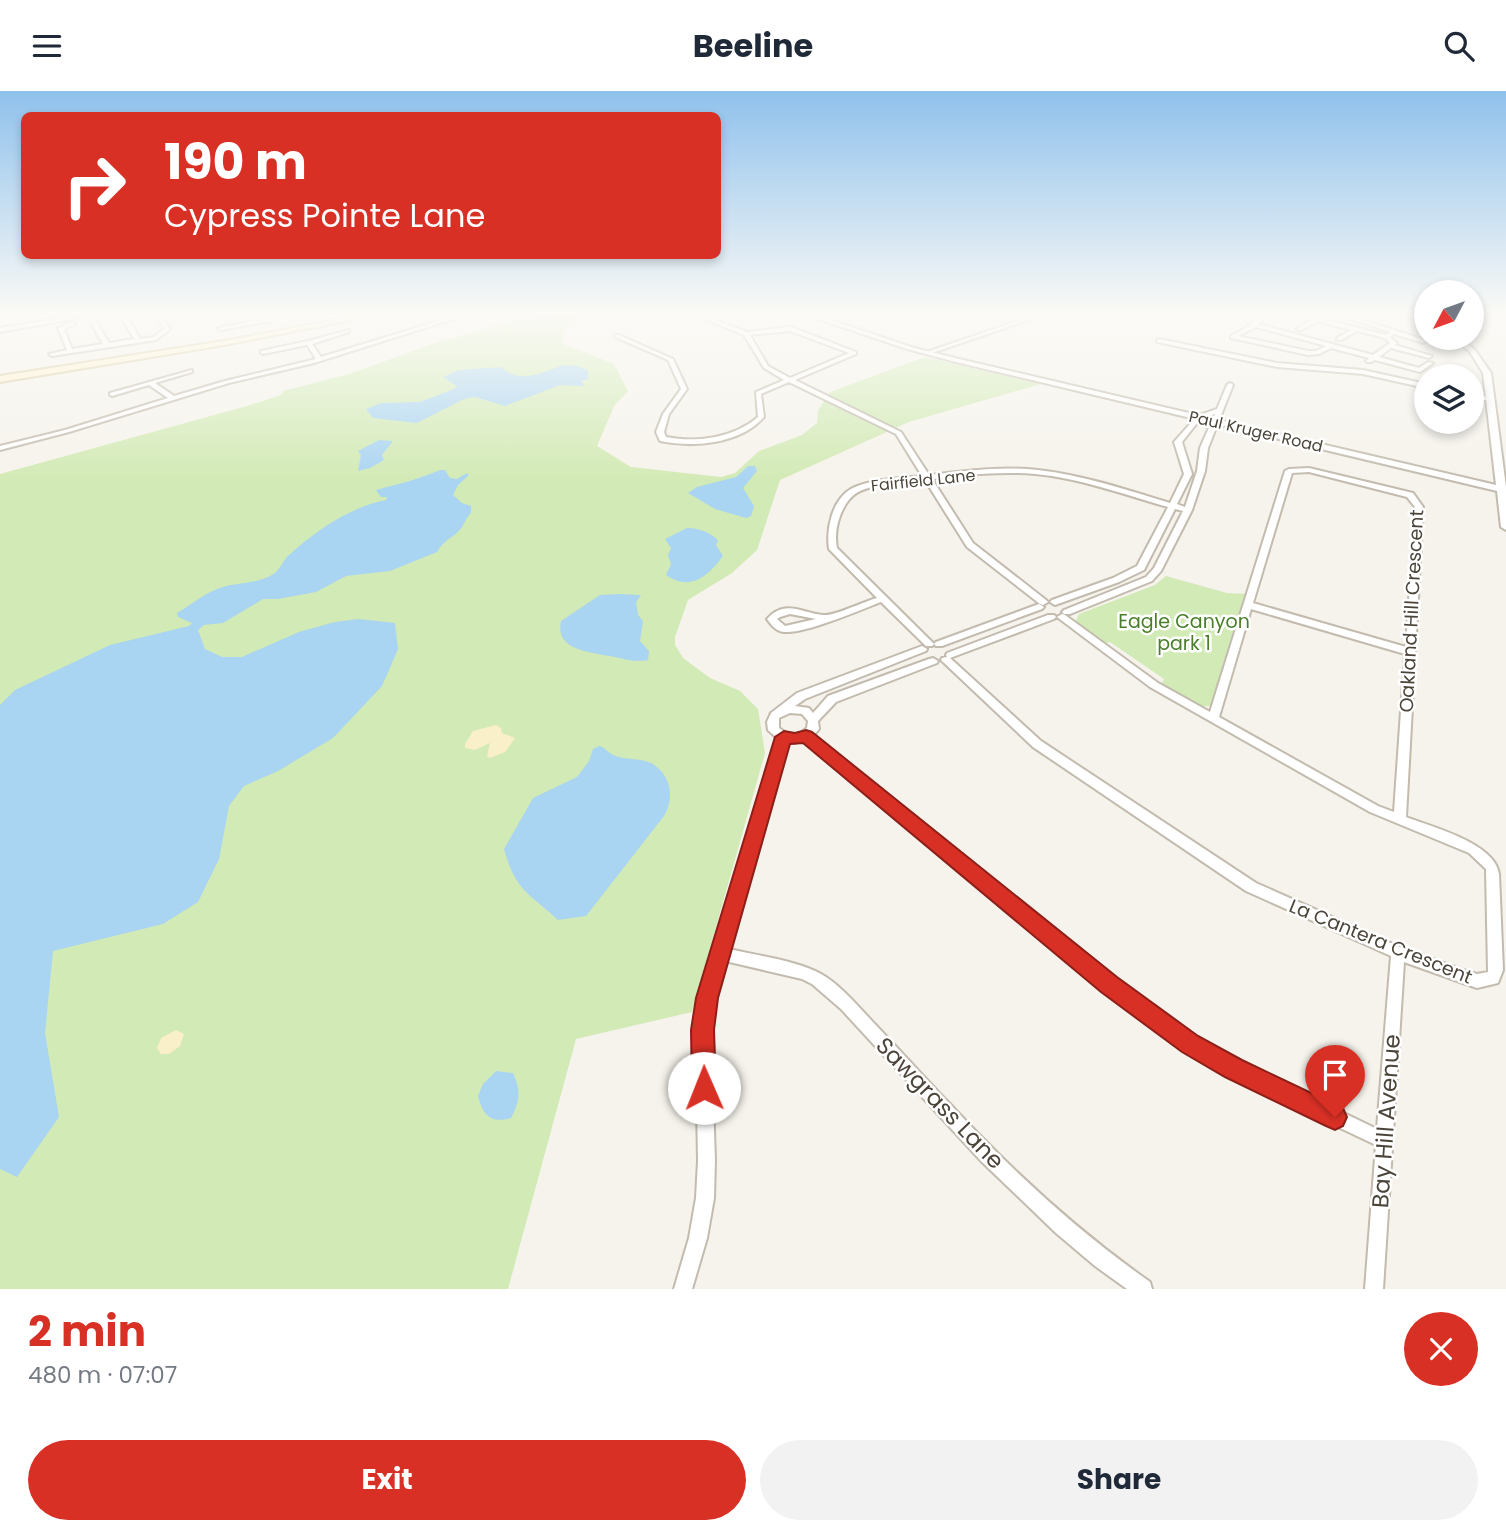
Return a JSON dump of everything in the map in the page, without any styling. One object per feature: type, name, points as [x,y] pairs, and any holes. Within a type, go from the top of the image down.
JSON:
[{"type":"main road","points":[[0,379],[57,370]]},
{"type":"street","points":[[0,448],[278,370]]},
{"type":"street","points":[[675,370],[684,387],[682,394],[665,416],[660,432],[665,440],[712,440],[751,425],[761,419],[758,393],[813,370]]},
{"type":"street","points":[[772,370],[893,428],[902,437],[970,545],[1041,605],[1041,611],[1060,615]]},
{"type":"street","name":"Paul Kruger Road","points":[[994,370],[1113,393],[1202,416],[1218,416],[1504,488]]},
{"type":"street","points":[[1342,370],[1414,383]]},
{"type":"street","points":[[1485,370],[1504,488],[1506,527]]},
{"type":"street","points":[[111,394],[190,371]]},
{"type":"street","points":[[150,383],[173,398]]},
{"type":"street","points":[[813,720],[832,699],[1060,615],[1154,575],[1188,510],[1201,471],[1204,448],[1230,384]]},
{"type":"street","points":[[1484,398],[1489,399]]},
{"type":"street","points":[[782,710],[805,711],[813,720],[813,729],[806,736],[795,739],[784,737],[772,726],[774,717],[782,710],[801,697],[930,645],[1116,580],[1141,568],[1188,471],[1180,456],[1178,442],[1202,416]]},
{"type":"street","name":"Oakland Hill Crescent","points":[[1213,719],[1289,471],[1309,470],[1410,495],[1419,507],[1400,820]]},
{"type":"street","name":"Fairfield Lane","points":[[930,645],[833,548],[831,536],[840,507],[850,494],[870,484],[1036,471],[1188,510]]},
{"type":"street","points":[[824,618],[882,599]]},
{"type":"street","points":[[1055,602],[1062,605],[1060,615]]},
{"type":"street","points":[[1248,605],[1410,652]]},
{"type":"street","name":"La Cantera Crescent","points":[[943,659],[1037,744],[1237,878],[1263,893],[1398,953],[1477,981],[1493,978],[1496,970],[1492,867],[1484,857],[1462,843],[1400,820],[1343,793],[1213,719],[1137,675],[1060,615]]},
{"type":"street","points":[[930,645],[949,649],[943,659]]},
{"type":"street","points":[[930,645],[926,657],[943,659]]},
{"type":"street","points":[[806,736],[1109,985],[1190,1044],[1234,1069],[1385,1141]]},
{"type":"street","points":[[684,1289],[695,1252],[706,1186],[702,1030],[707,998],[784,737]]},
{"type":"street","name":"Sawgrass Lane","points":[[720,953],[794,970],[817,979],[846,1004],[1049,1217],[1143,1289]]},
{"type":"street","name":"Bay Hill Avenue","points":[[1374,1289],[1398,953]]},
{"type":"green space","points":[[360,370],[617,370],[628,391],[614,406],[597,446],[631,467],[721,477],[735,473],[759,451],[802,435],[817,423],[818,410],[830,392],[890,370],[980,370],[1041,384],[909,422],[780,480],[757,550],[732,573],[688,600],[675,637],[675,645],[683,658],[710,678],[740,691],[758,709],[765,753],[692,1012],[576,1039],[508,1289],[0,1289],[0,474],[247,406],[281,395],[283,391]]},
{"type":"green space","name":"Eagle Canyon park 1","points":[[1166,576],[1227,593],[1247,594],[1213,705],[1193,703],[1179,696],[1162,683],[1164,679],[1110,642],[1104,644],[1076,621],[1079,614],[1155,585]]},
{"type":"sand","points":[[496,725],[501,728],[502,733],[515,738],[505,752],[490,758],[487,756],[490,743],[475,750],[465,748],[473,731]]},
{"type":"sand","points":[[176,1030],[184,1034],[180,1046],[169,1054],[161,1054],[157,1048],[161,1038]]},
{"type":"water","points":[[459,370],[505,370],[516,376],[549,370],[588,370],[588,379],[581,381],[585,386],[560,385],[505,406],[475,397],[464,399],[417,423],[373,418],[366,409],[381,403],[420,402],[454,389],[457,386],[443,377]]},
{"type":"water","points":[[379,440],[393,441],[382,455],[384,460],[358,471],[361,455],[358,451]]},
{"type":"water","points":[[748,466],[755,466],[757,471],[743,488],[754,506],[751,516],[746,518],[715,509],[688,493],[697,487],[736,477]]},
{"type":"water","points":[[445,470],[450,478],[457,479],[467,473],[469,475],[458,485],[453,495],[462,503],[471,506],[471,513],[462,527],[442,544],[437,552],[390,571],[346,576],[316,592],[263,599],[223,623],[204,625],[198,630],[205,649],[222,657],[242,657],[299,632],[335,622],[359,619],[395,623],[398,649],[382,686],[333,738],[278,771],[244,786],[229,806],[219,859],[198,902],[163,924],[53,951],[45,1033],[59,1117],[17,1177],[0,1169],[0,705],[15,690],[110,645],[189,626],[192,623],[178,617],[177,613],[205,595],[223,587],[269,577],[288,556],[321,529],[359,508],[386,500],[387,497],[381,497],[376,490]]},
{"type":"water","points":[[687,528],[712,535],[718,541],[716,545],[723,556],[705,575],[691,582],[683,582],[666,575],[671,564],[668,555],[671,548],[665,539]]},
{"type":"water","points":[[600,595],[641,595],[636,602],[638,615],[643,621],[640,641],[649,651],[648,660],[631,660],[588,652],[573,647],[562,637],[561,621]]},
{"type":"water","points":[[599,746],[613,755],[647,761],[658,768],[667,780],[669,802],[664,816],[586,916],[558,920],[518,883],[504,849],[533,798],[577,777],[589,761],[593,749]]},
{"type":"water","points":[[496,1071],[513,1073],[518,1090],[511,1118],[504,1120],[493,1119],[485,1113],[478,1096],[483,1084]]},
{"type":"route","points":[[704,1088],[702,1030],[707,998],[720,953],[784,737],[795,739],[806,736],[1109,985],[1190,1044],[1234,1069],[1335,1117]]}]
